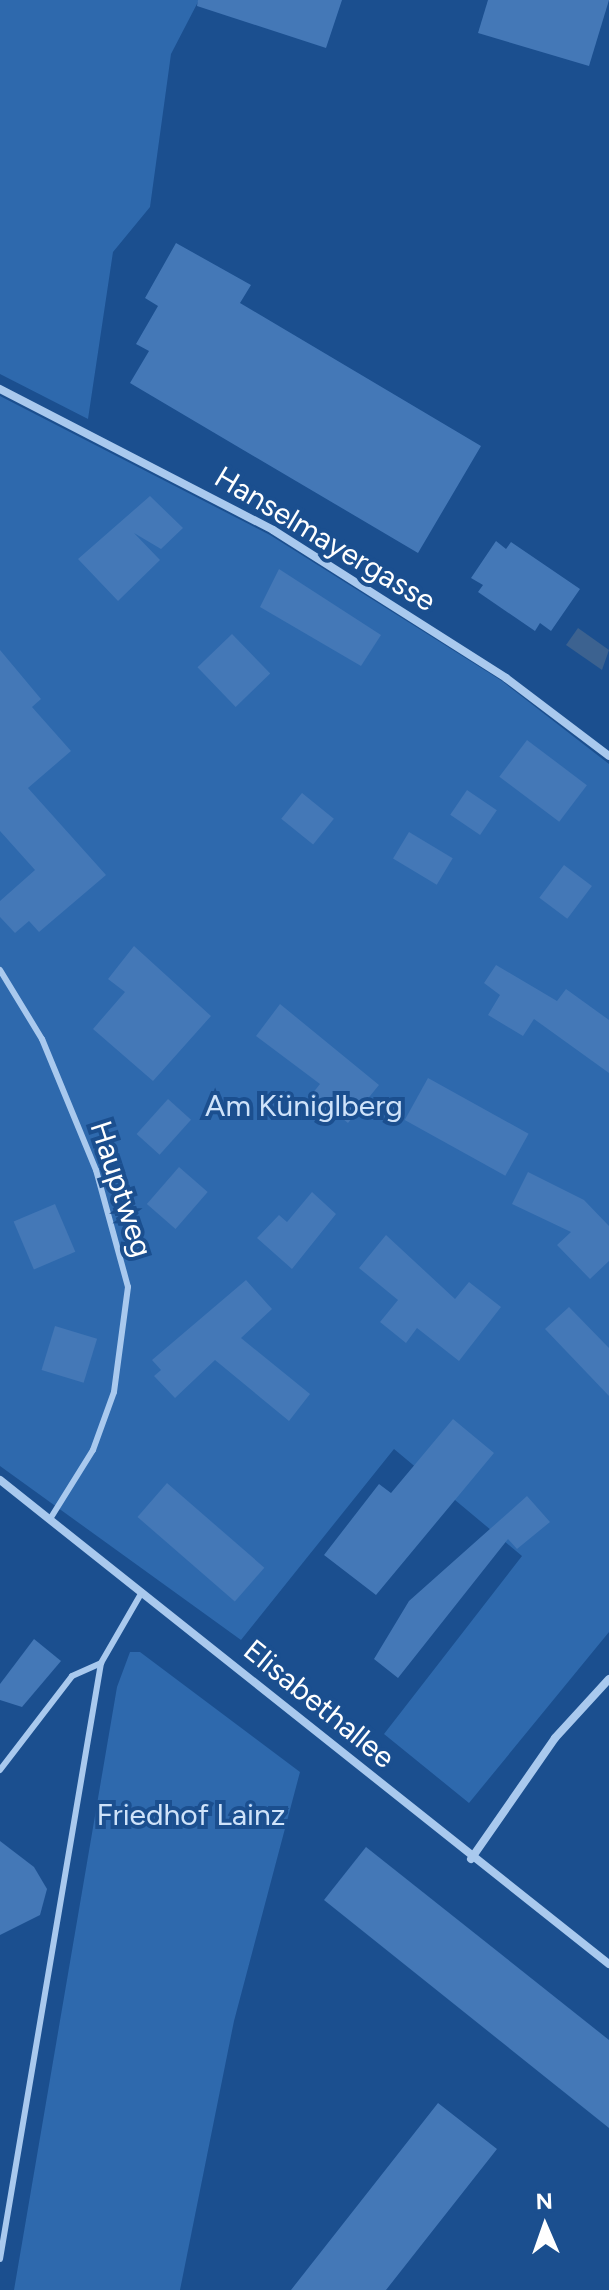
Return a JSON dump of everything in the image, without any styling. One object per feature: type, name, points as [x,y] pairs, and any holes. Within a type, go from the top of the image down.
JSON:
[{"type":"street","name":"Hanselmayergasse","points":[[0,389],[273,530],[506,678],[609,756]]},
{"type":"street","name":"Elisabethallee","points":[[0,1480],[471,1859],[609,1964]]},
{"type":"street","points":[[471,1859],[555,1738],[609,1679]]},
{"type":"lane","name":"Hauptweg","points":[[0,970],[42,1039],[96,1170],[128,1287],[114,1392],[93,1450],[50,1519]]},
{"type":"lane","points":[[0,2259],[101,1663],[142,1592]]},
{"type":"lane","points":[[0,1770],[72,1676],[101,1663]]},
{"type":"green space","points":[[0,0],[199,0],[171,54],[150,207],[113,252],[88,419],[0,374]]},
{"type":"green space","name":"Am Küniglberg","points":[[0,396],[270,535],[502,681],[609,764],[609,1632],[469,1803],[384,1734],[522,1556],[394,1449],[241,1640],[0,1466]]},
{"type":"green space","name":"Friedhof Lainz","points":[[130,1652],[140,1652],[300,1772],[234,2021],[180,2290],[14,2290],[117,1687]]},
{"type":"shaded area","points":[[578,628],[609,650],[602,670],[566,645]]},
{"type":"building","points":[[198,0],[342,0],[326,48],[197,6]]},
{"type":"building","points":[[488,0],[609,0],[589,66],[478,33]]},
{"type":"building","points":[[176,243],[251,285],[240,303],[481,446],[418,553],[130,383],[149,351],[136,344],[158,306],[145,298]]},
{"type":"building","points":[[150,496],[183,528],[161,549],[134,533],[160,560],[118,601],[78,559]]},
{"type":"building","points":[[496,541],[506,549],[511,542],[580,589],[551,631],[540,623],[535,631],[478,592],[483,585],[471,578]]},
{"type":"building","points":[[279,569],[381,635],[361,666],[260,607]]},
{"type":"building","points":[[232,634],[270,674],[236,707],[197,667]]},
{"type":"building","points":[[0,650],[41,699],[32,707],[71,751],[28,788],[106,875],[39,932],[29,921],[15,933],[0,917],[0,901],[35,870],[0,831]]},
{"type":"building","points":[[527,740],[587,785],[559,822],[499,777]]},
{"type":"building","points":[[467,790],[497,810],[480,835],[450,815]]},
{"type":"building","points":[[302,793],[334,819],[313,844],[281,819]]},
{"type":"building","points":[[409,832],[453,858],[437,885],[393,859]]},
{"type":"building","points":[[564,865],[592,886],[567,919],[539,898]]},
{"type":"building","points":[[134,946],[211,1016],[153,1081],[93,1029],[125,992],[108,979]]},
{"type":"building","points":[[496,965],[557,1001],[566,989],[609,1020],[609,1073],[534,1019],[523,1036],[488,1015],[500,995],[484,983]]},
{"type":"building","points":[[280,1004],[379,1085],[348,1123],[312,1094],[320,1084],[256,1036]]},
{"type":"building","points":[[428,1078],[529,1134],[505,1176],[405,1120]]},
{"type":"building","points":[[168,1099],[191,1120],[160,1155],[137,1134]]},
{"type":"building","points":[[179,1167],[208,1192],[176,1229],[147,1204]]},
{"type":"building","points":[[528,1172],[584,1200],[609,1226],[609,1261],[590,1279],[557,1245],[571,1232],[512,1204]]},
{"type":"building","points":[[312,1192],[336,1214],[292,1269],[257,1238],[279,1215],[287,1222]]},
{"type":"building","points":[[55,1204],[75,1252],[34,1269],[14,1222]]},
{"type":"building","points":[[386,1235],[455,1299],[469,1282],[501,1307],[459,1361],[417,1328],[406,1343],[380,1322],[398,1300],[359,1268]]},
{"type":"building","points":[[246,1280],[272,1309],[241,1338],[310,1394],[289,1421],[215,1360],[175,1398],[154,1376],[161,1370],[152,1360]]},
{"type":"building","points":[[569,1307],[609,1348],[609,1396],[545,1329]]},
{"type":"building","points":[[55,1326],[97,1339],[84,1383],[42,1370]]},
{"type":"building","points":[[453,1419],[494,1453],[376,1595],[324,1555],[379,1484],[391,1493]]},
{"type":"building","points":[[167,1483],[264,1568],[235,1602],[137,1517]]},
{"type":"building","points":[[527,1496],[550,1522],[517,1549],[508,1539],[398,1678],[374,1659],[409,1601]]},
{"type":"building","points":[[34,1639],[61,1661],[22,1707],[0,1700],[0,1684]]},
{"type":"building","points":[[0,1841],[34,1867],[47,1889],[40,1915],[0,1935]]},
{"type":"building","points":[[366,1847],[609,2040],[609,2128],[324,1900]]},
{"type":"building","points":[[438,2103],[497,2149],[386,2290],[291,2290]]}]
